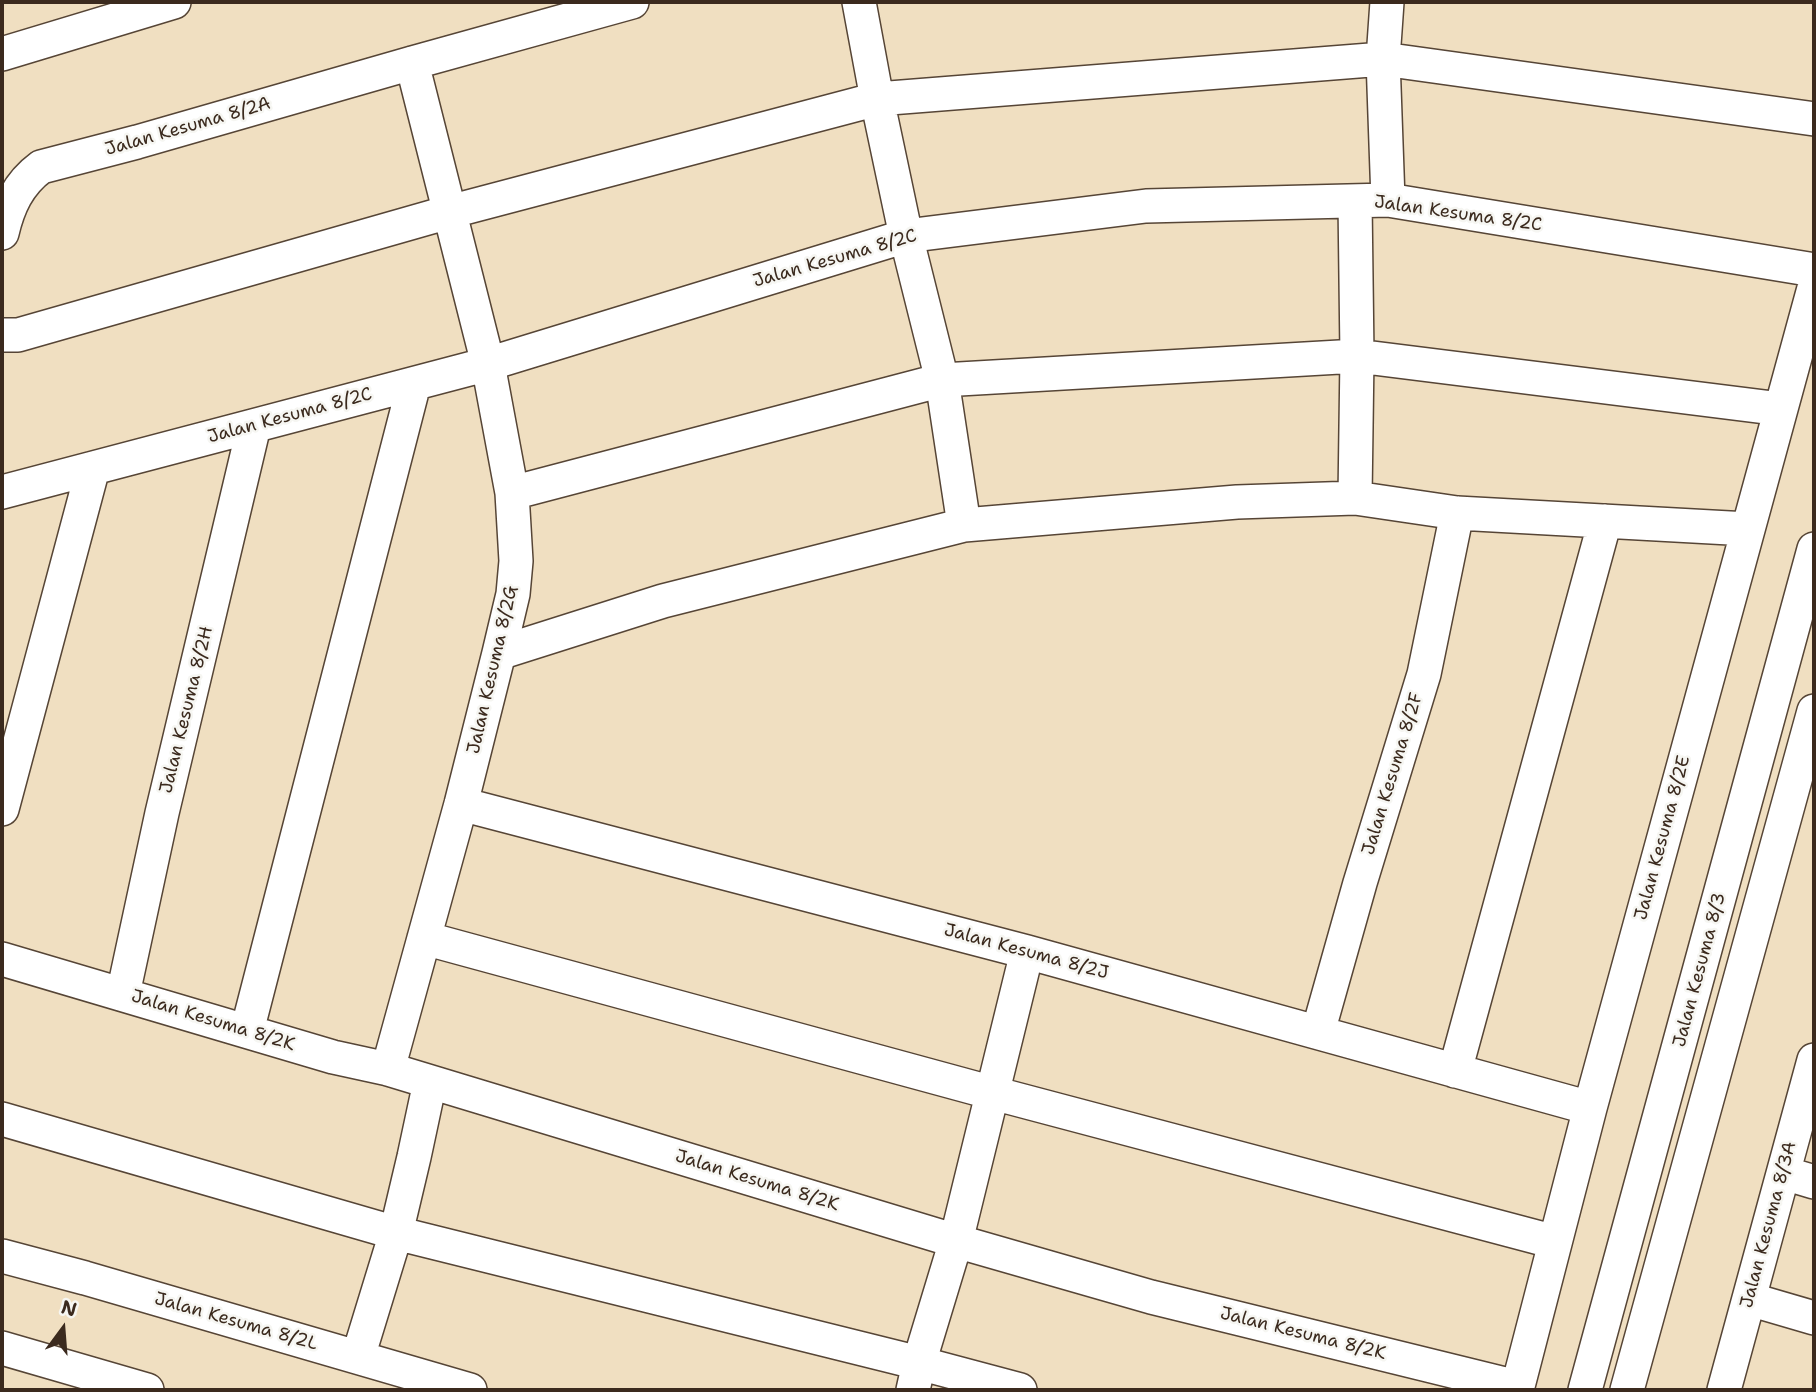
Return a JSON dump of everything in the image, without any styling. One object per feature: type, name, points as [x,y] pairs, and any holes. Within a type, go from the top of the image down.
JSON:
[{"type":"street","points":[[2,54],[174,2]]},
{"type":"street","points":[[412,63],[632,2]]},
{"type":"street","points":[[859,2],[906,236],[942,380],[964,525]]},
{"type":"street","points":[[1387,2],[1384,59],[1388,200]]},
{"type":"street","points":[[2,335],[18,335],[449,212],[877,99],[1384,59],[1814,119]]},
{"type":"street","name":"Jalan Kesuma 8/2A","points":[[2,233],[7,213],[19,189],[15,178],[41,167],[412,63]]},
{"type":"street","name":"Jalan Kesuma 8/2G","points":[[388,1069],[461,804],[513,594],[516,561],[512,493],[488,364],[412,63]]},
{"type":"street","name":"Jalan Kesuma 8/2C","points":[[2,492],[488,364],[906,236],[1146,206],[1388,200],[1814,270]]},
{"type":"street","points":[[1355,201],[1355,498]]},
{"type":"street","name":"Jalan Kesuma 8/2E","points":[[1517,1389],[1590,1108],[1814,288]]},
{"type":"street","points":[[512,493],[942,380],[1357,356],[1782,409]]},
{"type":"street","points":[[247,1031],[414,384]]},
{"type":"street","name":"Jalan Kesuma 8/2H","points":[[123,994],[162,813],[254,426]]},
{"type":"street","points":[[2,809],[93,468]]},
{"type":"street","points":[[499,653],[663,601],[964,525],[1237,502],[1355,498],[1458,513],[1748,529]]},
{"type":"street","name":"Jalan Kesuma 8/2F","points":[[1318,1032],[1424,674],[1458,513]]},
{"type":"street","points":[[1455,1071],[1605,521]]},
{"type":"street","name":"Jalan Kesuma 8/3","points":[[1585,1390],[1807,607],[1814,549]]},
{"type":"street","points":[[1627,1390],[1814,711]]},
{"type":"street","name":"Jalan Kesuma 8/2J","points":[[461,804],[1027,951],[1590,1108]]},
{"type":"street","points":[[424,938],[1555,1242]]},
{"type":"street","points":[[916,1377],[956,1241],[1027,951]]},
{"type":"street","name":"Jalan Kesuma 8/2K","points":[[2,959],[333,1057],[388,1069],[956,1241],[1151,1297],[1517,1389]]},
{"type":"street","name":"Jalan Kesuma 8/3A","points":[[1724,1390],[1749,1299],[1799,1177],[1814,1060]]},
{"type":"street","points":[[358,1357],[396,1233],[430,1082]]},
{"type":"street","points":[[2,1119],[396,1233],[916,1377],[1020,1390]]},
{"type":"street","name":"Jalan Kesuma 8/2L","points":[[2,1256],[470,1390]]},
{"type":"street","points":[[1749,1299],[1814,1318]]},
{"type":"street","points":[[2,1348],[147,1390]]}]
